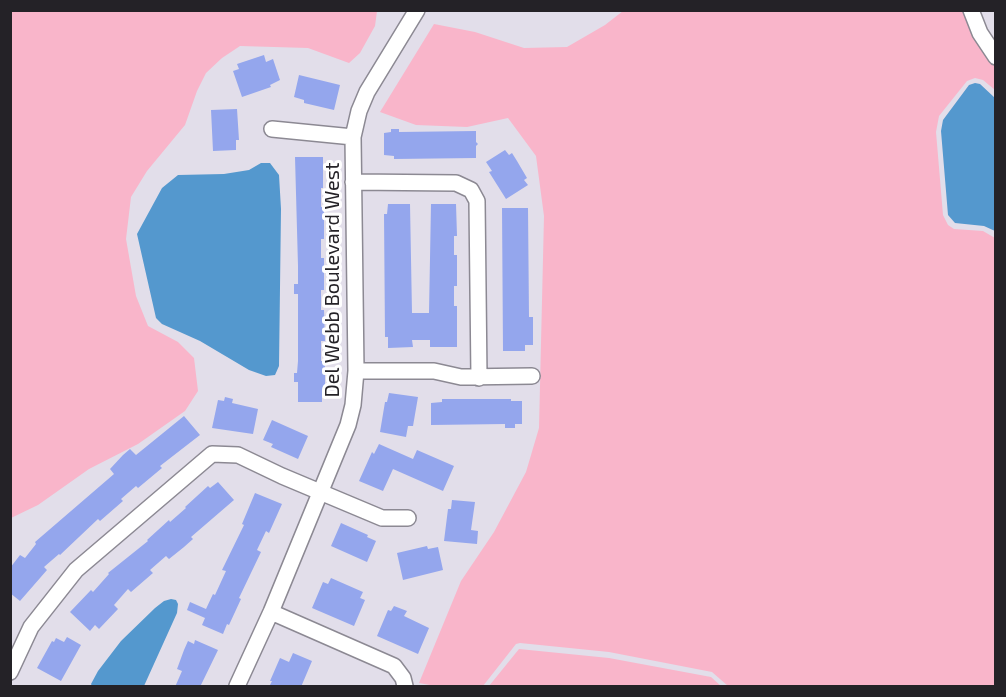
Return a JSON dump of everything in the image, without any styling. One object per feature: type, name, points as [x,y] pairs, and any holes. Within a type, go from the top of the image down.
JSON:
[{"type":"street","name":"Del Webb Boulevard West","points":[[237,687],[271,612],[348,425],[353,405],[356,371],[353,137],[359,111],[367,92],[417,10]]},
{"type":"street","points":[[971,10],[980,33],[996,57]]},
{"type":"street","points":[[272,129],[353,137]]},
{"type":"street","points":[[354,182],[456,183],[471,190],[477,201],[479,378]]},
{"type":"street","points":[[356,371],[434,371],[479,378],[532,376]]},
{"type":"street","points":[[10,672],[31,627],[76,570],[212,454],[238,455],[382,518],[408,518]]},
{"type":"street","points":[[271,612],[394,666],[403,678],[405,687]]},
{"type":"shaded area","points":[[10,11],[377,11],[375,26],[360,53],[349,63],[308,48],[240,46],[206,73],[185,125],[147,171],[131,197],[126,239],[136,296],[148,326],[178,342],[194,358],[198,391],[185,411],[138,444],[89,469],[38,505],[11,518]]},
{"type":"shaded area","points":[[623,11],[965,11],[975,37],[995,67],[995,90],[983,80],[975,78],[967,81],[939,116],[936,132],[943,215],[948,225],[954,229],[983,231],[995,238],[995,686],[728,686],[712,672],[609,652],[520,643],[516,644],[483,686],[435,686],[419,683],[461,581],[494,532],[526,472],[539,428],[544,216],[536,156],[508,118],[467,127],[416,125],[380,112],[434,24],[475,32],[524,48],[567,47],[605,25]]},
{"type":"shaded area","points":[[519,649],[609,658],[711,677],[721,686],[489,686]]},
{"type":"water","points":[[980,84],[995,98],[995,231],[984,226],[955,223],[948,215],[941,131],[943,120],[969,85]]},
{"type":"water","points":[[261,163],[270,163],[279,175],[281,209],[279,366],[275,375],[266,376],[249,370],[200,341],[162,324],[156,318],[137,234],[162,188],[178,175],[224,174],[249,170]]},
{"type":"water","points":[[171,599],[176,600],[178,604],[177,613],[144,686],[92,686],[98,671],[121,641],[155,608]]},
{"type":"building","points":[[264,55],[266,62],[273,59],[280,80],[270,85],[271,87],[242,97],[233,71],[239,69],[237,64]]},
{"type":"building","points":[[299,75],[340,85],[334,110],[304,103],[304,100],[294,97]]},
{"type":"building","points":[[237,109],[239,140],[236,140],[236,150],[213,151],[211,110]]},
{"type":"building","points":[[391,129],[399,129],[399,132],[476,131],[478,144],[476,158],[394,159],[394,156],[384,155],[384,133],[391,132]]},
{"type":"building","points":[[505,150],[509,155],[512,153],[527,178],[524,180],[528,185],[506,199],[489,172],[492,171],[486,162]]},
{"type":"building","points":[[295,157],[323,157],[321,207],[324,207],[324,239],[321,239],[321,258],[324,258],[324,290],[321,290],[321,310],[324,310],[325,341],[321,341],[321,361],[325,361],[325,392],[322,392],[322,402],[298,402],[298,382],[294,382],[298,361],[298,294],[294,294],[294,284],[298,284]]},
{"type":"building","points":[[388,204],[410,204],[412,313],[429,313],[431,204],[456,204],[457,236],[454,236],[454,255],[457,255],[457,286],[454,286],[454,306],[457,306],[457,347],[430,347],[430,340],[412,340],[413,347],[388,348],[388,337],[385,337],[384,214],[387,214]]},
{"type":"building","points":[[502,208],[528,208],[529,317],[533,317],[533,345],[525,345],[525,351],[503,351]]},
{"type":"building","points":[[389,393],[418,397],[413,426],[408,426],[406,437],[380,432],[385,402],[387,402]]},
{"type":"building","points":[[225,397],[233,399],[232,403],[258,409],[253,434],[212,428],[218,400],[224,401]]},
{"type":"building","points":[[442,399],[522,401],[522,424],[515,424],[515,428],[505,428],[505,424],[431,425],[431,403],[442,402]]},
{"type":"building","points":[[184,416],[200,435],[160,466],[162,468],[138,488],[136,486],[121,499],[123,501],[100,521],[98,519],[44,567],[47,570],[20,601],[10,593],[10,568],[20,555],[25,558],[36,544],[35,542],[114,474],[110,469],[130,449],[136,455]]},
{"type":"building","points":[[272,420],[308,436],[298,459],[271,447],[273,444],[263,440]]},
{"type":"building","points":[[379,444],[413,459],[417,450],[454,466],[443,491],[393,469],[383,491],[359,481],[372,452],[374,454]]},
{"type":"building","points":[[218,482],[234,500],[191,537],[193,539],[184,547],[169,559],[166,556],[150,570],[153,573],[131,592],[128,589],[114,605],[118,609],[99,629],[95,625],[90,631],[70,612],[91,590],[93,592],[108,573],[148,541],[169,520],[170,522],[208,486],[210,488]]},
{"type":"building","points":[[255,493],[282,504],[269,533],[266,531],[257,550],[261,552],[223,634],[202,625],[205,618],[187,610],[190,602],[206,609],[213,594],[215,595],[226,571],[222,570],[244,525],[242,524]]},
{"type":"building","points":[[452,500],[475,502],[471,530],[478,531],[477,544],[444,541],[448,509],[451,509]]},
{"type":"building","points":[[341,523],[376,541],[367,562],[331,546]]},
{"type":"building","points":[[427,546],[428,549],[438,547],[443,570],[403,580],[397,553]]},
{"type":"building","points":[[331,578],[363,592],[360,598],[365,600],[354,626],[312,608],[323,582],[328,584]]},
{"type":"building","points":[[394,606],[407,611],[404,616],[429,628],[418,654],[377,636],[388,610],[391,611]]},
{"type":"building","points":[[67,637],[81,645],[61,681],[37,668],[52,641],[54,642],[56,638],[64,642]]},
{"type":"building","points":[[195,640],[218,650],[200,687],[175,687],[182,671],[177,669],[184,650],[188,641],[194,644]]},
{"type":"building","points":[[293,653],[312,661],[301,687],[269,687],[280,658],[289,662]]}]
